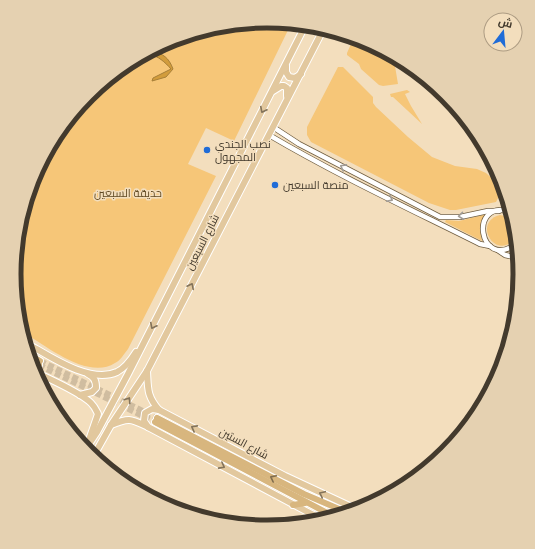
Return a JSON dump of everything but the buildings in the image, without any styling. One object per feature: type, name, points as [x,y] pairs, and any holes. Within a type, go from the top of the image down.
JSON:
[{"type":"highway","name":"شارع الستين","points":[[328,514],[305,503],[156,420],[304,494],[341,510]]},
{"type":"highway","points":[[293,505],[305,503]]},
{"type":"main road","name":"شارع السبعين","points":[[89,445],[146,340],[303,31]]},
{"type":"main road","name":"شارع السبعين","points":[[95,451],[147,371],[321,34]]},
{"type":"main road","points":[[287,63],[286,72],[289,77],[295,78],[301,74]]},
{"type":"main road","points":[[272,92],[281,86],[286,87],[288,91],[287,100]]},
{"type":"main road","points":[[87,374],[103,375],[117,372],[126,365],[146,340]]},
{"type":"main road","points":[[31,346],[93,377],[96,381],[96,388],[92,392],[80,395]]},
{"type":"main road","name":"شارع الستين","points":[[147,371],[148,393],[152,402],[159,410],[296,482],[350,507]]},
{"type":"main road","points":[[43,376],[80,395],[94,407],[98,414],[88,444]]},
{"type":"main road","points":[[148,427],[144,421],[146,413],[152,409],[159,410]]},
{"type":"main road","points":[[111,425],[128,419],[148,427],[315,516]]},
{"type":"street","points":[[273,127],[299,144],[440,217],[460,216],[488,211],[506,211]]},
{"type":"street","points":[[269,135],[295,150],[480,244],[490,246],[505,255],[513,257]]},
{"type":"street","points":[[409,208],[412,203]]},
{"type":"street","points":[[490,246],[483,236],[483,225],[490,215],[499,211]]},
{"type":"street","points":[[437,222],[440,217]]},
{"type":"street","points":[[496,249],[502,250],[512,247]]},
{"type":"green space","name":"حديقة السبعين","points":[[268,28],[288,29],[234,141],[206,128],[188,164],[216,176],[128,349],[119,361],[105,367],[93,368],[81,365],[57,354],[29,336],[23,307],[22,291],[21,274],[23,242],[29,211],[46,165],[72,124],[93,100],[117,79],[158,53],[204,36],[235,30]]},
{"type":"green space","points":[[351,44],[377,53],[395,63],[398,84],[383,86],[379,85],[361,69],[359,64],[347,55]]},
{"type":"green space","points":[[338,67],[343,67],[373,97],[373,103],[376,107],[432,157],[455,166],[477,169],[486,173],[496,182],[499,196],[496,202],[456,210],[450,210],[429,203],[311,142],[307,135],[307,127]]},
{"type":"green space","points":[[407,90],[410,92],[405,94],[422,124],[393,97],[391,97],[390,94]]},
{"type":"green space","points":[[487,214],[481,226],[482,241],[445,222],[446,220],[459,221]]},
{"type":"green space","points":[[500,215],[507,217],[512,241],[507,245],[500,246],[489,238],[487,231],[488,225],[492,219]]},
{"type":"shaded area","points":[[157,53],[165,57],[170,62],[173,69],[166,77],[152,81],[153,78],[171,69],[154,56]]},
{"type":"tunnel","points":[[40,361],[157,418]]},
{"type":"tunnel","points":[[39,365],[155,422]]},
{"type":"place","name":"نصب الجندي المجهول","points":[[207,150]]},
{"type":"place","name":"منصة السبعين","points":[[275,185]]}]
